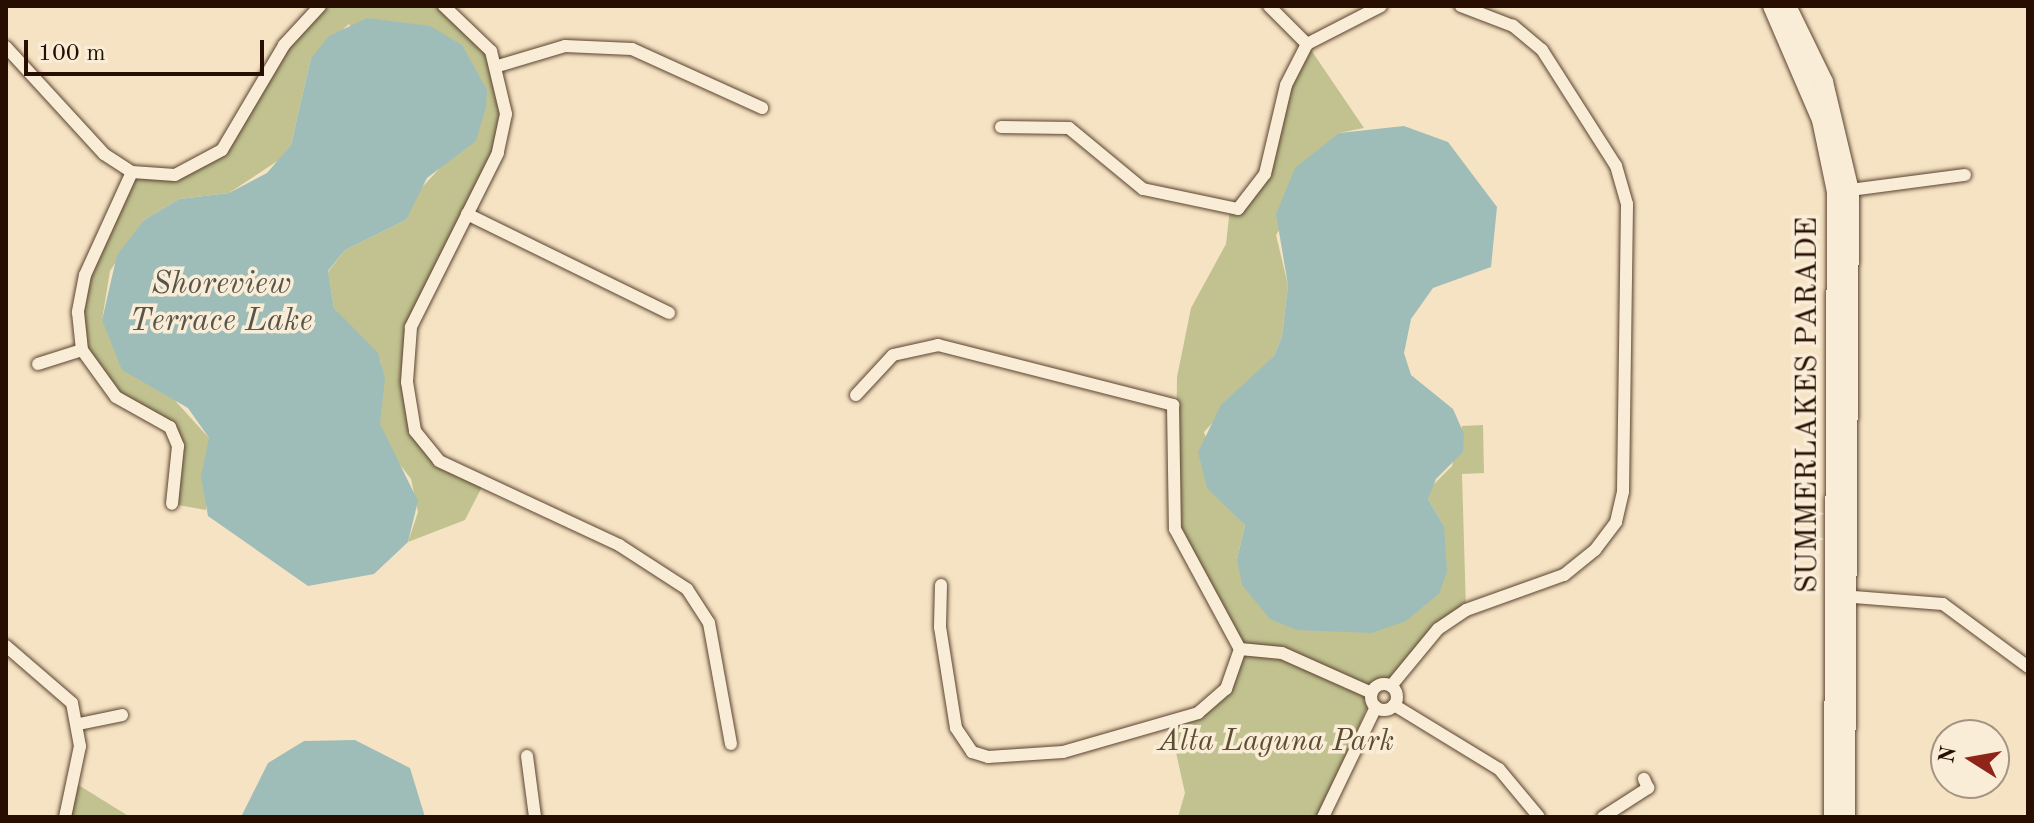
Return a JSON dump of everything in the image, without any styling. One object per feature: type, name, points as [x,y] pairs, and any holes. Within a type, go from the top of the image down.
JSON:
[{"type":"street","points":[[6,47],[104,154],[132,172],[192,172],[222,150],[284,45],[319,6]]},
{"type":"street","points":[[444,6],[482,38],[498,66],[503,135],[411,327],[407,382],[415,431],[439,461],[619,545],[687,589],[709,623],[731,744]]},
{"type":"street","points":[[1269,6],[1307,44]]},
{"type":"street","points":[[1001,127],[1069,128],[1143,189],[1238,209],[1265,174],[1286,85],[1307,44],[1381,6]]},
{"type":"street","points":[[1240,649],[1282,653],[1372,693],[1391,686],[1438,629],[1466,610],[1564,575],[1595,550],[1616,522],[1623,492],[1627,204],[1616,166],[1542,50],[1513,26],[1461,6]]},
{"type":"street","name":"SUMMERLAKES PARADE","points":[[1772,6],[1821,120],[1843,191]]},
{"type":"street","name":"SUMMERLAKES PARADE","points":[[1787,6],[1824,82],[1843,191],[1842,596],[1846,817]]},
{"type":"street","points":[[498,66],[565,46],[632,49],[762,108]]},
{"type":"street","points":[[132,172],[85,275],[78,312],[82,350],[116,397],[170,427],[178,446],[172,504]]},
{"type":"street","points":[[1843,191],[1965,175]]},
{"type":"street","points":[[467,214],[669,313]]},
{"type":"street","points":[[856,395],[893,355],[938,345],[1173,405],[1175,529],[1240,649],[1226,689],[1198,713],[1063,752],[988,757],[972,752],[956,728],[940,627],[941,585]]},
{"type":"street","points":[[38,364],[82,350]]},
{"type":"street","points":[[1842,596],[1943,604],[2028,667]]},
{"type":"street","name":"SUMMERLAKES PARADE","points":[[1833,817],[1842,596]]},
{"type":"street","points":[[6,646],[58,687],[79,724],[65,817]]},
{"type":"street","points":[[1391,686],[1394,705]]},
{"type":"street","points":[[1323,817],[1376,707],[1372,693]]},
{"type":"street","points":[[1376,707],[1394,705],[1499,769],[1539,817]]},
{"type":"street","points":[[79,724],[122,715]]},
{"type":"street","points":[[527,756],[535,817]]},
{"type":"street","points":[[1603,817],[1648,788],[1644,779]]},
{"type":"green space","points":[[320,6],[444,6],[491,51],[503,135],[418,307],[407,382],[424,446],[484,483],[465,520],[408,542],[418,512],[411,479],[387,448],[380,424],[381,362],[334,308],[328,272],[345,250],[406,220],[412,198],[439,169],[349,24],[311,58],[291,145],[279,160],[229,193],[179,199],[144,220],[110,271],[102,320],[209,438],[206,510],[172,504],[178,466],[170,427],[116,397],[82,350],[85,275],[132,172],[158,175],[209,162],[271,64]]},
{"type":"green space","name":"Alta Laguna Park","points":[[1307,44],[1364,128],[1339,133],[1276,235],[1288,285],[1282,336],[1274,356],[1204,432],[1228,506],[1245,525],[1237,559],[1444,526],[1428,499],[1430,488],[1452,466],[1462,426],[1483,425],[1484,473],[1462,474],[1466,610],[1438,629],[1389,685],[1374,689],[1323,817],[1178,817],[1185,793],[1169,721],[1214,703],[1240,649],[1175,529],[1177,377],[1191,308],[1226,244],[1230,208],[1253,198],[1286,85]]},
{"type":"green space","points":[[72,781],[130,817],[65,817]]},
{"type":"water","name":"Shoreview Terrace Lake","points":[[367,18],[430,26],[462,45],[487,90],[486,107],[476,141],[427,178],[406,220],[345,250],[328,271],[334,308],[378,353],[385,378],[380,424],[418,501],[408,542],[374,574],[308,586],[208,516],[201,476],[209,438],[188,408],[122,370],[102,320],[117,255],[144,220],[179,199],[229,193],[267,173],[291,145],[311,58],[329,36]]},
{"type":"water","points":[[1404,126],[1448,142],[1497,207],[1491,267],[1433,288],[1411,319],[1404,353],[1411,375],[1453,409],[1464,434],[1463,452],[1436,479],[1428,499],[1444,526],[1447,572],[1439,594],[1406,621],[1372,633],[1296,630],[1270,619],[1242,585],[1237,559],[1245,525],[1207,488],[1198,452],[1221,405],[1274,356],[1282,336],[1288,285],[1276,214],[1295,168],[1339,133]]},
{"type":"water","points":[[355,740],[410,768],[425,817],[241,817],[268,763],[304,741]]}]
